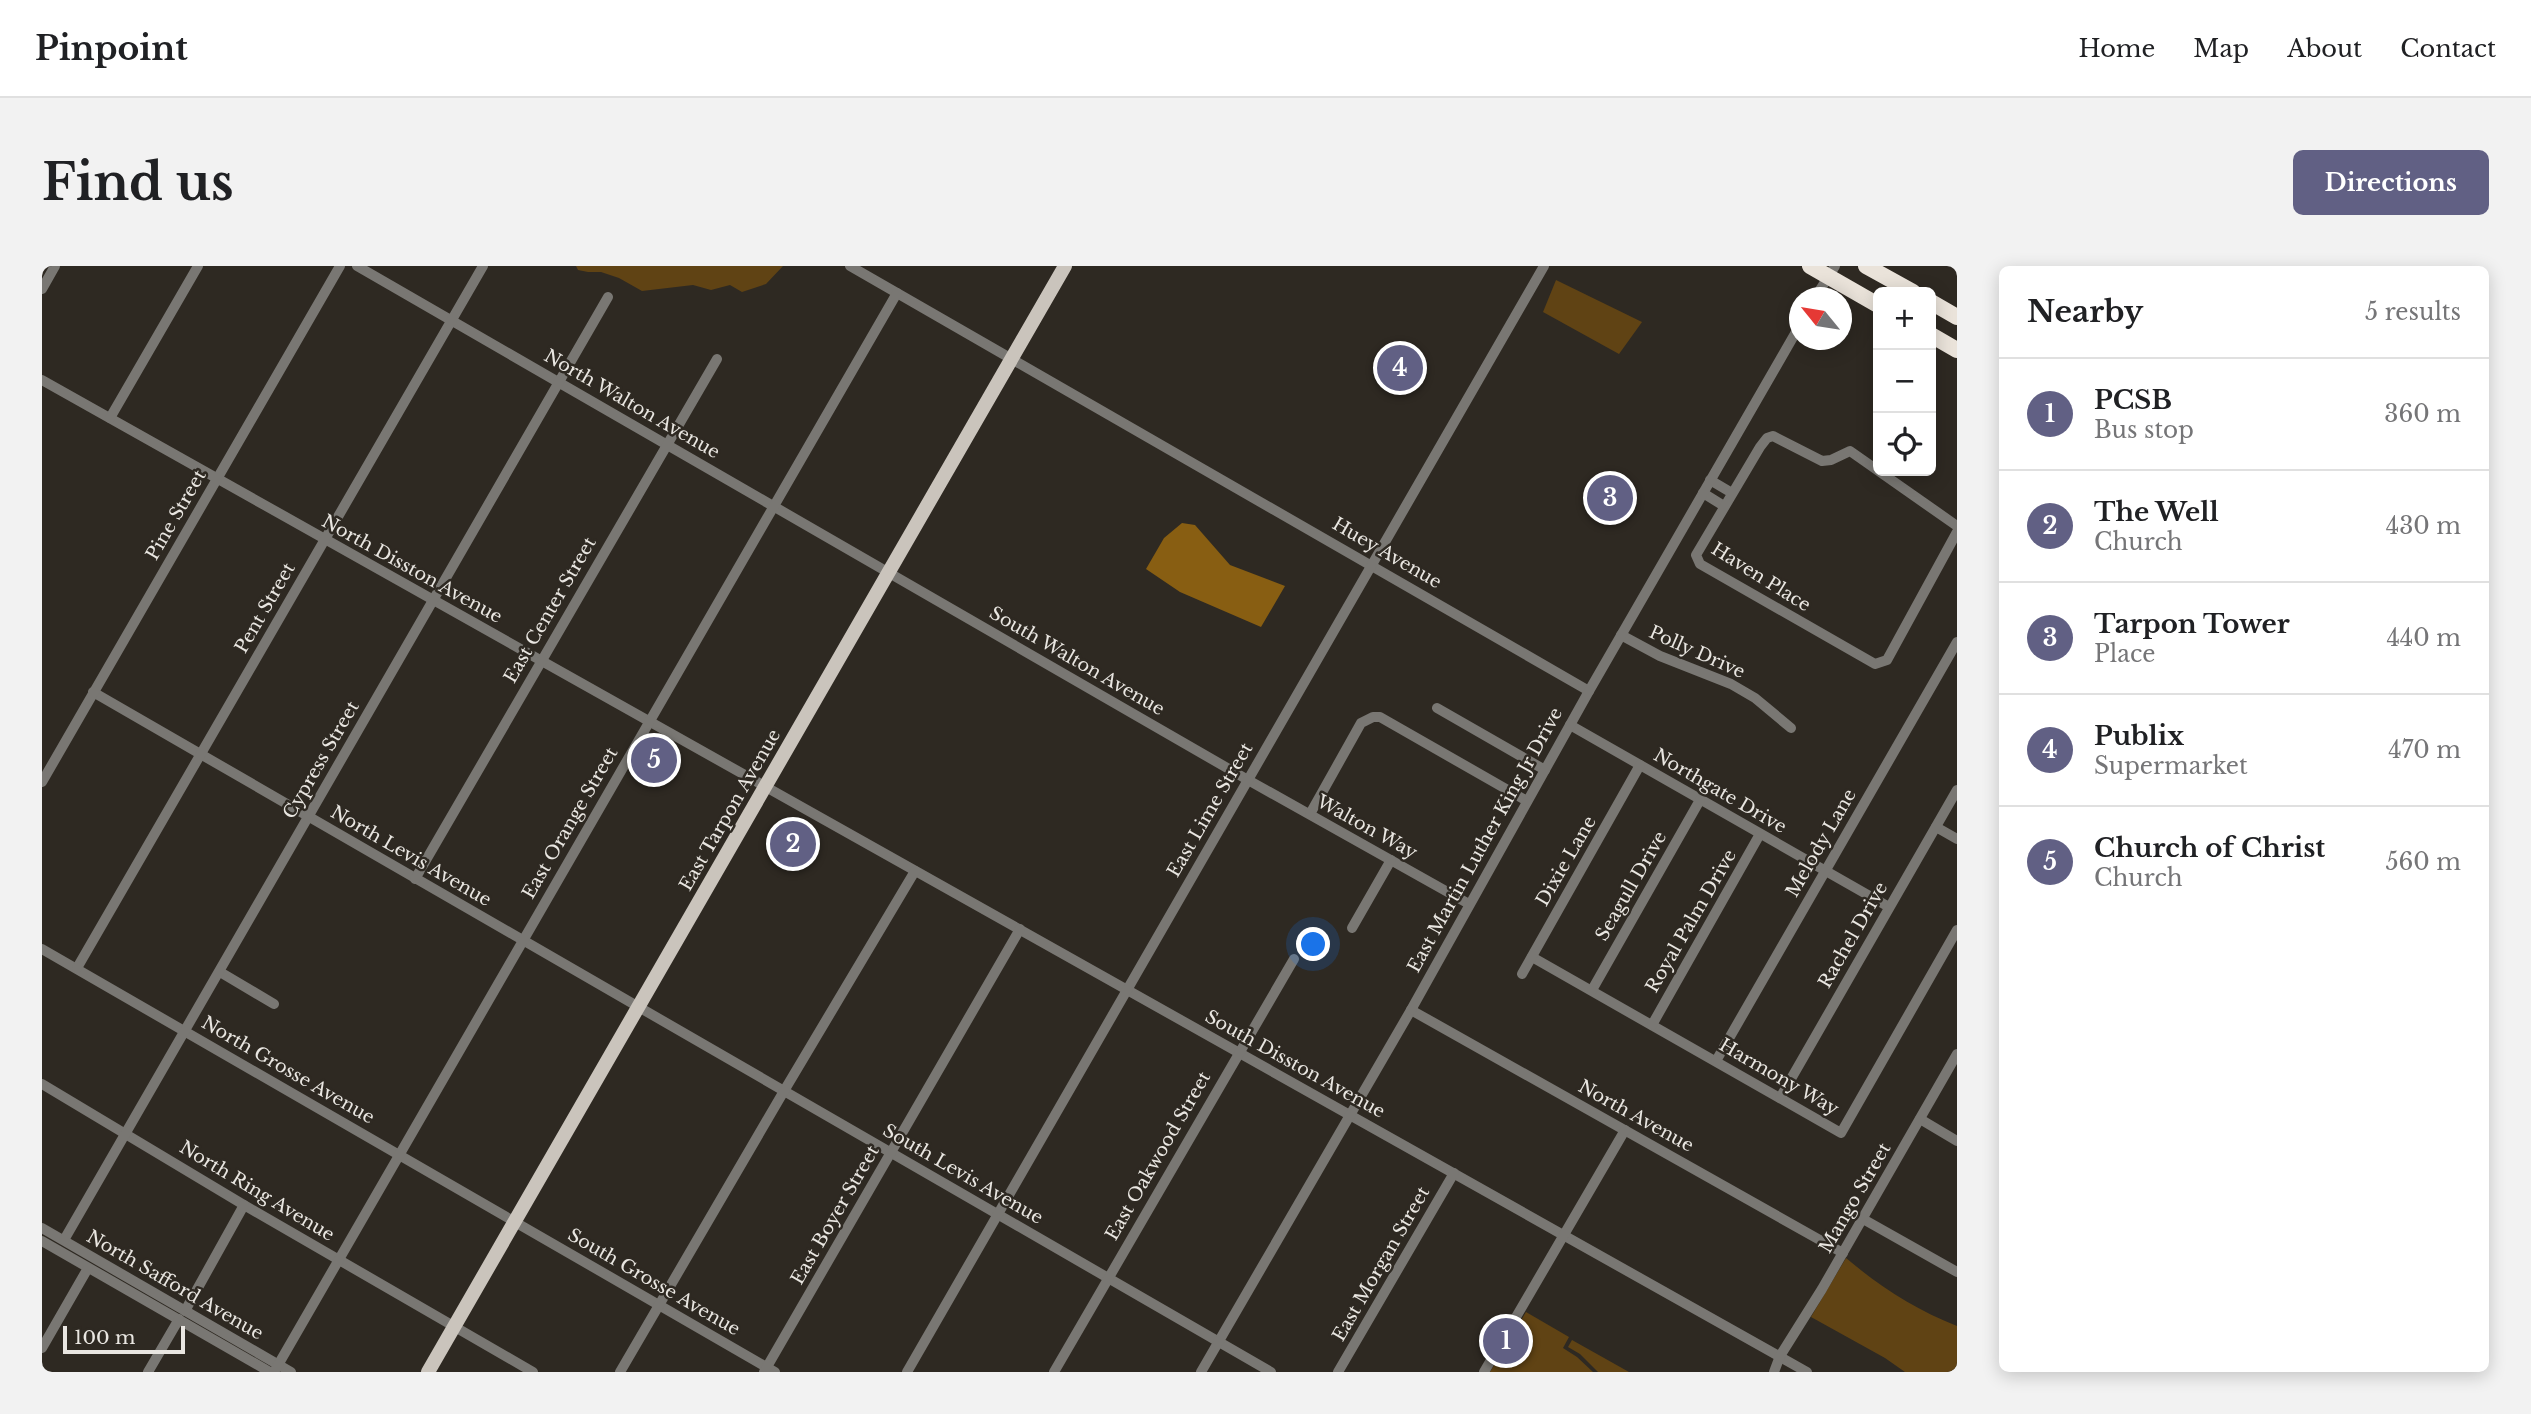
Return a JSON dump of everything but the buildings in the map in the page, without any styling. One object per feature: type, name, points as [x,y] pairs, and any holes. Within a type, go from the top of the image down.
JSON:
[{"type":"highway","points":[[1810,266],[1831,271],[1873,301]]},
{"type":"highway","points":[[1866,266],[1904,287]]},
{"type":"highway","points":[[1936,305],[1957,317]]},
{"type":"highway","points":[[1936,338],[1957,350]]},
{"type":"main road","name":"East Tarpon Avenue","points":[[428,1372],[1065,266]]},
{"type":"street","points":[[42,289],[55,266]]},
{"type":"street","points":[[110,418],[198,266]]},
{"type":"street","name":"Pine Street","points":[[42,782],[340,266]]},
{"type":"street","name":"North Walton Avenue","points":[[357,266],[889,573]]},
{"type":"street","name":"Pent Street","points":[[77,968],[484,266]]},
{"type":"street","name":"Huey Avenue","points":[[850,266],[1589,691]]},
{"type":"street","name":"East Lime Street","points":[[906,1372],[1544,266]]},
{"type":"street","points":[[1822,287],[1831,271]]},
{"type":"street","name":"East Orange Street","points":[[274,1370],[897,293]]},
{"type":"street","name":"Cypress Street","points":[[64,1240],[608,297]]},
{"type":"street","name":"East Martin Luther King Jr Drive","points":[[1201,1372],[1411,1010],[1589,691],[1789,344]]},
{"type":"street","name":"East Center Street","points":[[415,879],[717,359]]},
{"type":"street","name":"North Disston Avenue","points":[[42,380],[766,787]]},
{"type":"street","name":"Haven Place","points":[[1957,526],[1850,451],[1822,461],[1776,436],[1770,436],[1763,443],[1697,551],[1697,560],[1875,664],[1887,660],[1957,532]]},
{"type":"street","points":[[1710,480],[1732,493]]},
{"type":"street","points":[[1703,493],[1724,506]]},
{"type":"street","name":"South Walton Avenue","points":[[889,573],[1248,780]]},
{"type":"street","name":"Polly Drive","points":[[1621,635],[1669,660],[1731,684],[1755,698],[1791,728]]},
{"type":"street","name":"Melody Lane","points":[[1716,1062],[1957,642]]},
{"type":"street","name":"North Levis Avenue","points":[[93,692],[638,1008]]},
{"type":"street","points":[[1437,708],[1545,770]]},
{"type":"street","points":[[1310,814],[1361,723],[1373,718],[1380,718],[1527,801]]},
{"type":"street","name":"Northgate Drive","points":[[1570,725],[1889,908]]},
{"type":"street","name":"Dixie Lane","points":[[1522,974],[1640,765]]},
{"type":"street","name":"Walton Way","points":[[1248,780],[1469,904]]},
{"type":"street","name":"South Disston Avenue","points":[[766,787],[1807,1372]]},
{"type":"street","name":"Rachel Drive","points":[[1780,1098],[1957,790]]},
{"type":"street","name":"Seagull Drive","points":[[1592,990],[1700,800]]},
{"type":"street","points":[[1936,827],[1957,839]]},
{"type":"street","name":"Royal Palm Drive","points":[[1652,1024],[1760,834]]},
{"type":"street","points":[[1352,928],[1391,860]]},
{"type":"street","points":[[620,1372],[915,871]]},
{"type":"street","name":"East Boyer Street","points":[[769,1370],[1020,929]]},
{"type":"street","name":"Harmony Way","points":[[1532,957],[1841,1133],[1957,930]]},
{"type":"street","name":"North Grosse Avenue","points":[[42,948],[516,1222]]},
{"type":"street","name":"East Oakwood Street","points":[[1054,1372],[1294,959]]},
{"type":"street","points":[[220,972],[274,1004]]},
{"type":"street","name":"South Levis Avenue","points":[[638,1008],[1270,1372]]},
{"type":"street","name":"North Avenue","points":[[1411,1010],[1843,1253]]},
{"type":"street","name":"Mango Street","points":[[1774,1372],[1780,1356],[1795,1335],[1957,1055]]},
{"type":"street","name":"North Ring Avenue","points":[[42,1084],[244,1205],[533,1372]]},
{"type":"street","points":[[1920,1119],[1957,1141]]},
{"type":"street","points":[[1484,1372],[1625,1130]]},
{"type":"street","name":"East Morgan Street","points":[[1338,1372],[1454,1173]]},
{"type":"street","points":[[148,1372],[244,1205]]},
{"type":"street","points":[[1863,1219],[1957,1272]]},
{"type":"street","name":"South Grosse Avenue","points":[[516,1222],[769,1370]]},
{"type":"street","name":"North Safford Avenue","points":[[42,1228],[274,1370],[291,1372]]},
{"type":"street","name":"North Safford Avenue","points":[[42,1241],[88,1268],[182,1315]]},
{"type":"street","points":[[42,1348],[88,1268]]},
{"type":"shaded area","points":[[576,266],[783,266],[766,284],[742,292],[730,285],[711,290],[693,285],[642,291],[619,278],[601,272],[578,270]]},
{"type":"shaded area","points":[[1556,280],[1642,322],[1619,354],[1543,312]]},
{"type":"shaded area","points":[[1182,523],[1195,525],[1230,565],[1285,586],[1261,627],[1180,592],[1146,569],[1164,538]]},
{"type":"shaded area","points":[[1846,1258],[1898,1296],[1957,1326],[1957,1372],[1905,1372],[1811,1317]]},
{"type":"shaded area","points":[[1526,1312],[1569,1337],[1563,1348],[1593,1372],[1490,1372]]},
{"type":"shaded area","points":[[1572,1340],[1629,1372],[1598,1372],[1580,1354],[1568,1347]]},
{"type":"place","name":"Publix","points":[[1400,368]]},
{"type":"place","name":"Tarpon Tower","points":[[1610,498]]},
{"type":"place","name":"Church of Christ","points":[[654,760]]},
{"type":"place","name":"The Well","points":[[793,844]]},
{"type":"place","name":"PCSB","points":[[1506,1341]]}]
